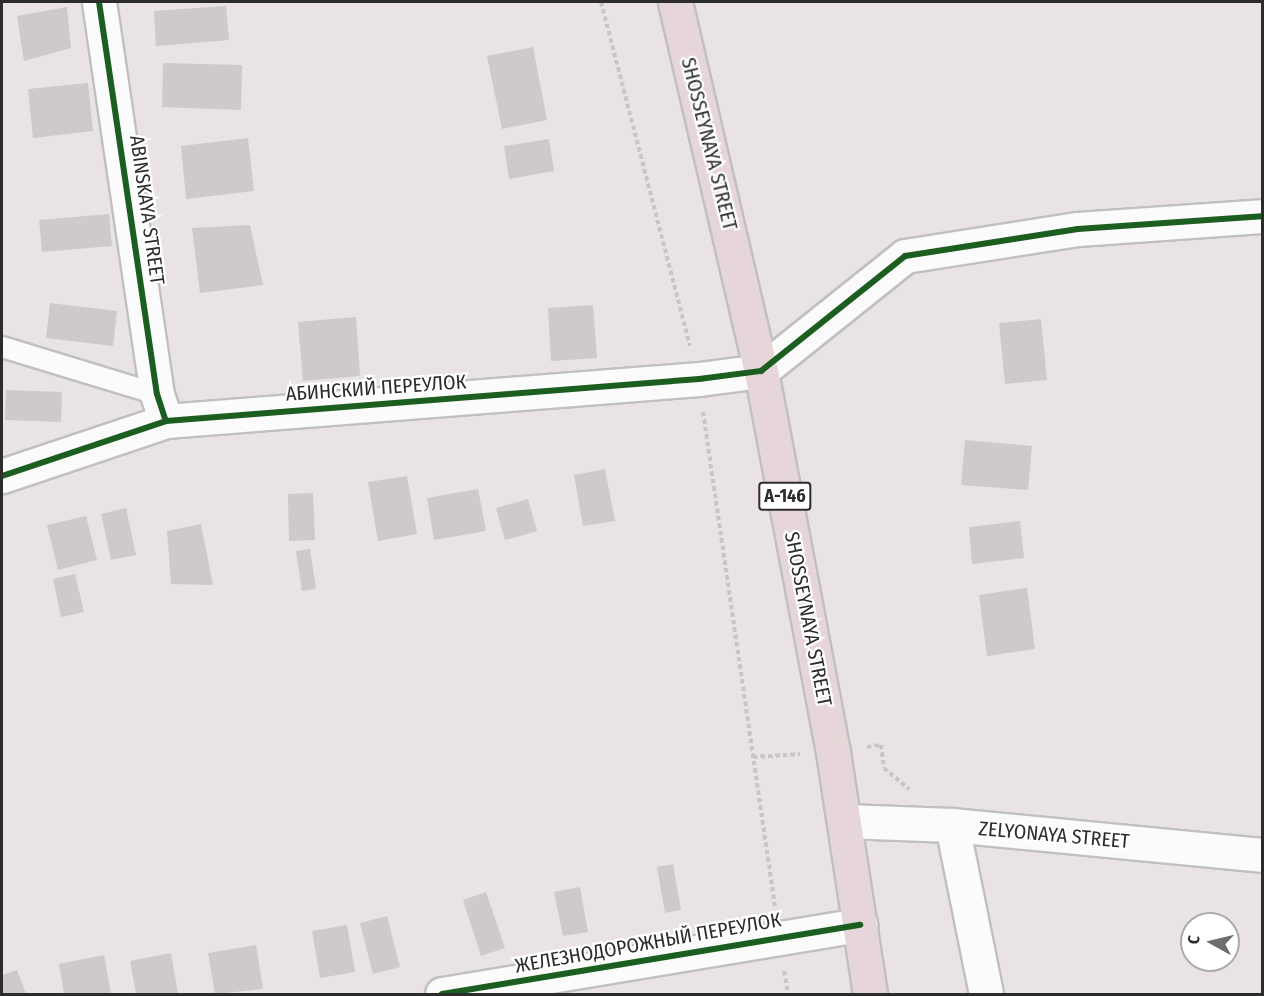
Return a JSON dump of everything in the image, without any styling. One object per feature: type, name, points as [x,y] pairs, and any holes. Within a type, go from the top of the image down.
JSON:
[{"type":"highway","name":"SHOSSEYNAYA STREET","points":[[675,2],[761,371],[845,821],[870,994]]},
{"type":"street","name":"ABINSKAYA STREET","points":[[99,2],[162,408]]},
{"type":"street","points":[[761,371],[905,256],[1078,229],[1263,216]]},
{"type":"street","name":"АБИНСКИЙ ПЕРЕУЛОК","points":[[2,476],[162,408],[699,379],[761,371]]},
{"type":"street","name":"ZELYONAYA STREET","points":[[845,821],[952,825],[1263,855]]},
{"type":"street","points":[[952,825],[986,994]]},
{"type":"street","name":"ЖЕЛЕЗНОДОРОЖНЫЙ ПЕРЕУЛОК","points":[[442,994],[779,936],[860,925]]},
{"type":"lane","points":[[2,347],[162,408]]},
{"type":"path","points":[[601,2],[699,379],[788,994]]},
{"type":"building","points":[[226,6],[229,40],[156,46],[154,11]]},
{"type":"building","points":[[67,7],[71,48],[24,61],[17,16]]},
{"type":"building","points":[[533,47],[547,120],[502,129],[487,56]]},
{"type":"building","points":[[163,63],[242,65],[241,110],[162,107]]},
{"type":"building","points":[[88,83],[93,131],[33,138],[28,89]]},
{"type":"building","points":[[248,138],[254,191],[186,199],[181,146]]},
{"type":"building","points":[[549,139],[554,171],[509,179],[504,146]]},
{"type":"building","points":[[109,214],[112,246],[42,252],[39,220]]},
{"type":"building","points":[[250,225],[263,285],[200,293],[192,228]]},
{"type":"building","points":[[50,303],[117,311],[113,346],[46,338]]},
{"type":"building","points":[[593,305],[597,358],[551,361],[548,308]]},
{"type":"building","points":[[356,317],[360,376],[303,381],[298,322]]},
{"type":"building","points":[[1041,319],[1047,380],[1005,384],[999,323]]},
{"type":"building","points":[[6,390],[62,392],[61,422],[5,420]]},
{"type":"building","points":[[965,440],[1032,446],[1028,490],[961,485]]},
{"type":"building","points":[[605,469],[615,521],[583,526],[574,475]]},
{"type":"building","points":[[407,476],[417,534],[378,541],[368,482]]},
{"type":"building","points":[[478,489],[486,531],[434,540],[427,498]]},
{"type":"building","points":[[313,493],[315,540],[289,541],[288,494]]},
{"type":"building","points":[[528,499],[537,531],[505,540],[496,508]]},
{"type":"building","points":[[126,508],[136,555],[111,560],[101,514]]},
{"type":"building","points":[[86,516],[97,560],[58,570],[47,525]]},
{"type":"building","points":[[1020,521],[1024,558],[972,564],[969,527]]},
{"type":"building","points":[[201,524],[213,585],[171,584],[167,531]]},
{"type":"building","points":[[310,549],[316,589],[302,591],[296,551]]},
{"type":"building","points":[[75,574],[84,612],[61,617],[53,579]]},
{"type":"building","points":[[1027,588],[1035,649],[987,656],[979,595]]},
{"type":"building","points":[[673,864],[681,910],[665,913],[657,867]]},
{"type":"building","points":[[580,887],[588,932],[563,936],[554,892]]},
{"type":"building","points":[[486,892],[505,948],[481,956],[463,900]]},
{"type":"building","points":[[387,916],[400,967],[373,974],[360,923]]},
{"type":"building","points":[[347,925],[355,972],[320,978],[312,931]]},
{"type":"building","points":[[256,945],[263,989],[215,994],[208,953]]},
{"type":"building","points":[[171,953],[178,994],[136,994],[130,961]]},
{"type":"building","points":[[104,955],[111,994],[64,994],[59,964]]},
{"type":"building","points":[[17,970],[26,994],[2,994],[2,975]]},
{"type":"cycle path","points":[[99,2],[157,394],[166,421]]},
{"type":"cycle path","points":[[2,476],[166,421],[699,379],[761,371],[905,256],[1078,229],[1262,216]]},
{"type":"cycle path","points":[[442,994],[860,925]]}]
